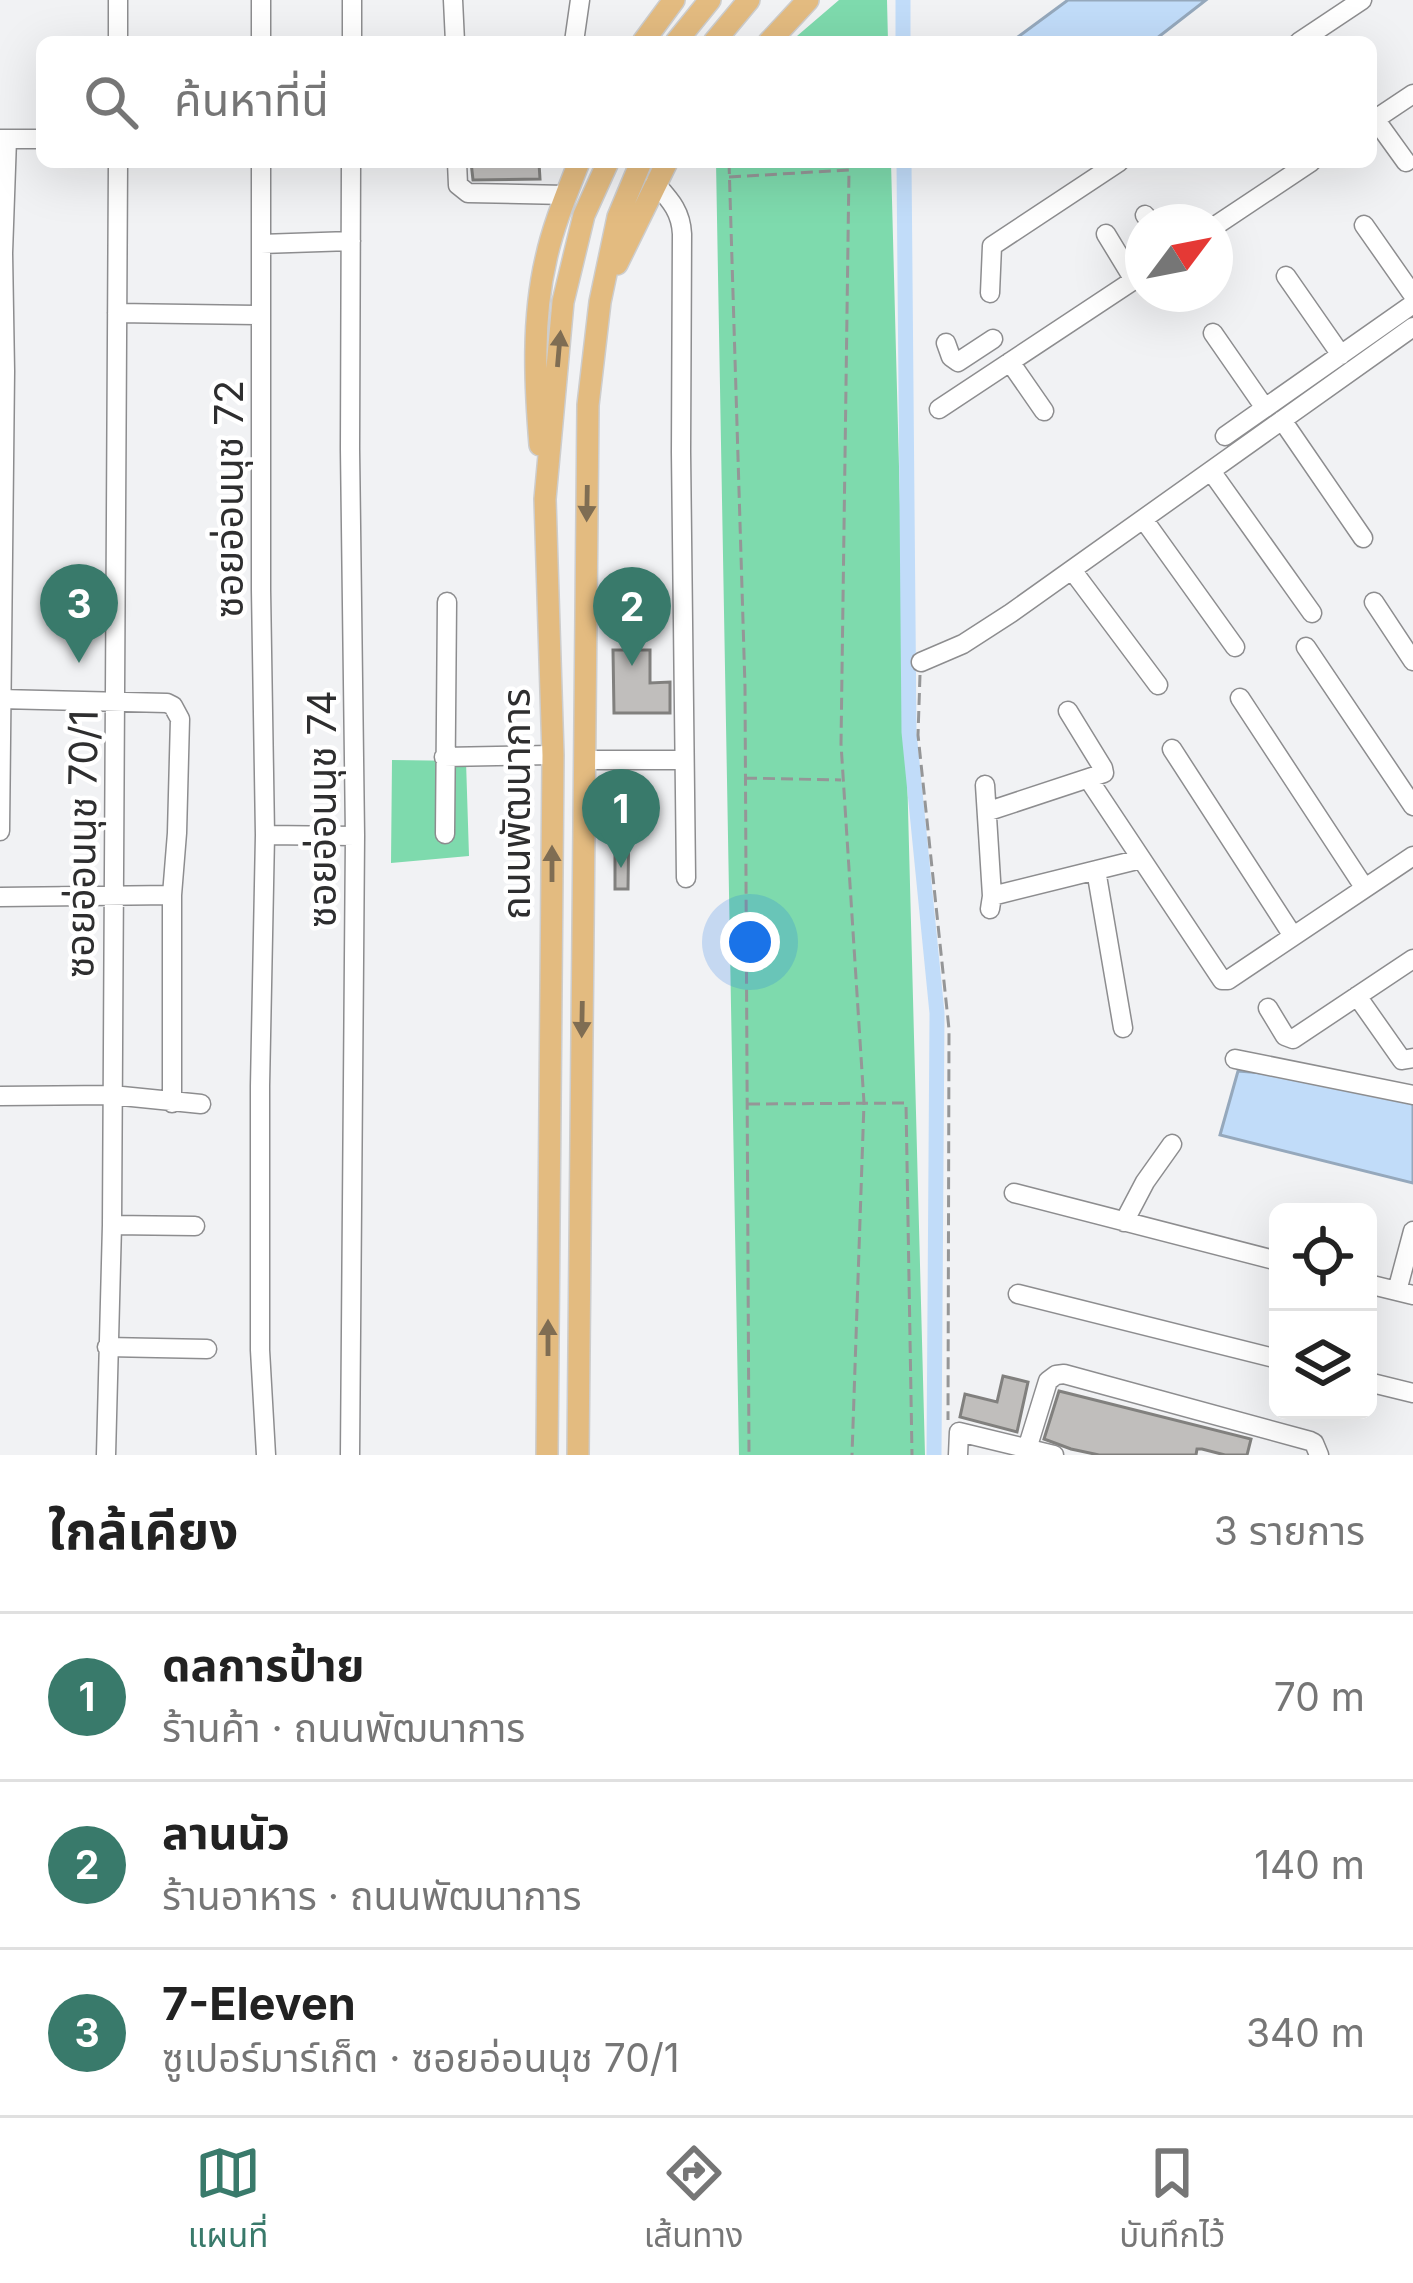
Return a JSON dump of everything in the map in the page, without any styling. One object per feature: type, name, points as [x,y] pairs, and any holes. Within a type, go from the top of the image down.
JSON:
[{"type":"main road","points":[[647,36],[674,0]]},
{"type":"main road","points":[[681,36],[710,0]]},
{"type":"main road","points":[[719,36],[749,0]]},
{"type":"main road","points":[[775,36],[808,0]]},
{"type":"main road","points":[[545,499],[536,391],[539,314],[546,259],[577,168]]},
{"type":"main road","name":"ถนนพัฒนาการ","points":[[548,1455],[553,755],[545,499],[563,302],[584,215],[605,168]]},
{"type":"main road","name":"ถนนพัฒนาการ","points":[[578,1455],[588,404],[600,302],[618,217],[638,168]]},
{"type":"main road","points":[[600,302],[664,168]]},
{"type":"street","points":[[118,0],[118,36]]},
{"type":"street","points":[[261,0],[261,36]]},
{"type":"street","points":[[352,0],[352,36]]},
{"type":"street","points":[[454,0],[454,36]]},
{"type":"street","points":[[575,36],[580,0]]},
{"type":"street","points":[[1308,36],[1362,0]]},
{"type":"street","points":[[1377,117],[1413,94]]},
{"type":"street","points":[[1377,125],[1406,162]]},
{"type":"street","points":[[0,832],[3,139],[36,139]]},
{"type":"street","name":"ซอยอ่อนนุช 70/1","points":[[106,1455],[112,1225],[118,168]]},
{"type":"street","name":"ซอยอ่อนนุช 72","points":[[261,168],[265,835],[260,1350],[266,1455]]},
{"type":"street","name":"ซอยอ่อนนุช 74","points":[[350,1455],[355,836],[351,168]]},
{"type":"street","points":[[457,168],[458,185],[468,193],[566,195]]},
{"type":"street","points":[[990,293],[992,246],[1110,168]]},
{"type":"street","points":[[1233,214],[1302,168]]},
{"type":"street","points":[[655,183],[681,218],[682,234],[686,878]]},
{"type":"street","points":[[1225,436],[1413,300],[1364,225]]},
{"type":"street","points":[[1106,234],[1125,260]]},
{"type":"street","points":[[261,244],[351,241]]},
{"type":"street","points":[[1286,276],[1341,355]]},
{"type":"street","points":[[939,409],[1125,286]]},
{"type":"street","points":[[117,313],[261,315]]},
{"type":"street","points":[[921,662],[963,644],[1072,570],[1413,327]]},
{"type":"street","points":[[946,343],[958,362],[989,330],[1044,411]]},
{"type":"street","points":[[1213,333],[1265,408]]},
{"type":"street","points":[[1282,420],[1363,538]]},
{"type":"street","points":[[1211,471],[1312,613]]},
{"type":"street","points":[[1144,520],[1235,647]]},
{"type":"street","points":[[1072,570],[1158,685]]},
{"type":"street","points":[[445,834],[447,602]]},
{"type":"street","points":[[1374,602],[1413,661]]},
{"type":"street","points":[[1306,647],[1413,806]]},
{"type":"street","points":[[1240,698],[1364,887]]},
{"type":"street","points":[[1,700],[167,703],[178,712],[172,1103]]},
{"type":"street","points":[[988,811],[1089,781],[1104,771],[1068,711]]},
{"type":"street","points":[[1172,749],[1293,936]]},
{"type":"street","points":[[444,757],[553,755]]},
{"type":"street","points":[[585,760],[683,760]]},
{"type":"street","points":[[1089,781],[1219,979],[1228,980],[1413,856]]},
{"type":"street","points":[[986,785],[991,902],[1141,860]]},
{"type":"street","points":[[265,835],[355,836]]},
{"type":"street","points":[[1096,870],[1124,1028]]},
{"type":"street","points":[[0,897],[172,895]]},
{"type":"street","points":[[1268,1009],[1285,1036],[1294,1039],[1413,959]]},
{"type":"street","points":[[1357,996],[1402,1060],[1413,1058]]},
{"type":"street","points":[[1235,1059],[1413,1095]]},
{"type":"street","points":[[0,1096],[112,1094],[201,1104]]},
{"type":"street","points":[[1124,1222],[1172,1144]]},
{"type":"street","points":[[1014,1193],[1269,1259]]},
{"type":"street","points":[[112,1225],[195,1226]]},
{"type":"street","points":[[1405,1293],[1413,1231]]},
{"type":"street","points":[[1018,1294],[1269,1357]]},
{"type":"street","points":[[107,1347],[207,1349]]},
{"type":"street","points":[[1027,1449],[1048,1381],[1064,1374],[1310,1441],[1319,1455]]},
{"type":"street","points":[[1377,1384],[1413,1393]]},
{"type":"street","points":[[958,1455],[958,1432],[1054,1455]]},
{"type":"path","points":[[729,168],[745,778],[749,1455]]},
{"type":"path","points":[[729,177],[849,170],[841,744],[864,1103],[852,1455]]},
{"type":"path","points":[[921,662],[917,735],[949,1029],[948,1432]]},
{"type":"path","points":[[745,778],[843,780]]},
{"type":"path","points":[[747,1104],[906,1102],[912,1455]]},
{"type":"green space","points":[[839,0],[887,0],[888,36],[797,36]]},
{"type":"green space","points":[[716,168],[891,168],[925,1455],[739,1455]]},
{"type":"green space","points":[[392,760],[466,761],[469,856],[391,863]]},
{"type":"water","points":[[1068,0],[1206,0],[1160,36],[1019,36]]},
{"type":"water","points":[[1238,1071],[1321,1078],[1413,1099],[1413,1183],[1220,1135]]},
{"type":"building","points":[[472,168],[539,168],[540,179],[473,180]]},
{"type":"building","points":[[613,650],[650,650],[650,683],[670,682],[670,713],[614,713]]},
{"type":"building","points":[[615,815],[629,815],[628,889],[615,889]]},
{"type":"building","points":[[1003,1376],[1028,1382],[1017,1432],[960,1417],[965,1394],[997,1402]]},
{"type":"building","points":[[1059,1391],[1251,1439],[1247,1455],[1197,1449],[1196,1455],[1099,1455],[1071,1449],[1044,1439]]},
{"type":"waterway","points":[[903,0],[903,36]]},
{"type":"waterway","points":[[904,168],[909,732],[937,1013],[934,1455]]},
{"type":"place","name":"7-Eleven","points":[[79,663]]},
{"type":"place","name":"ลานนัว","points":[[632,666]]},
{"type":"place","name":"ดลการป้าย","points":[[621,868]]}]
